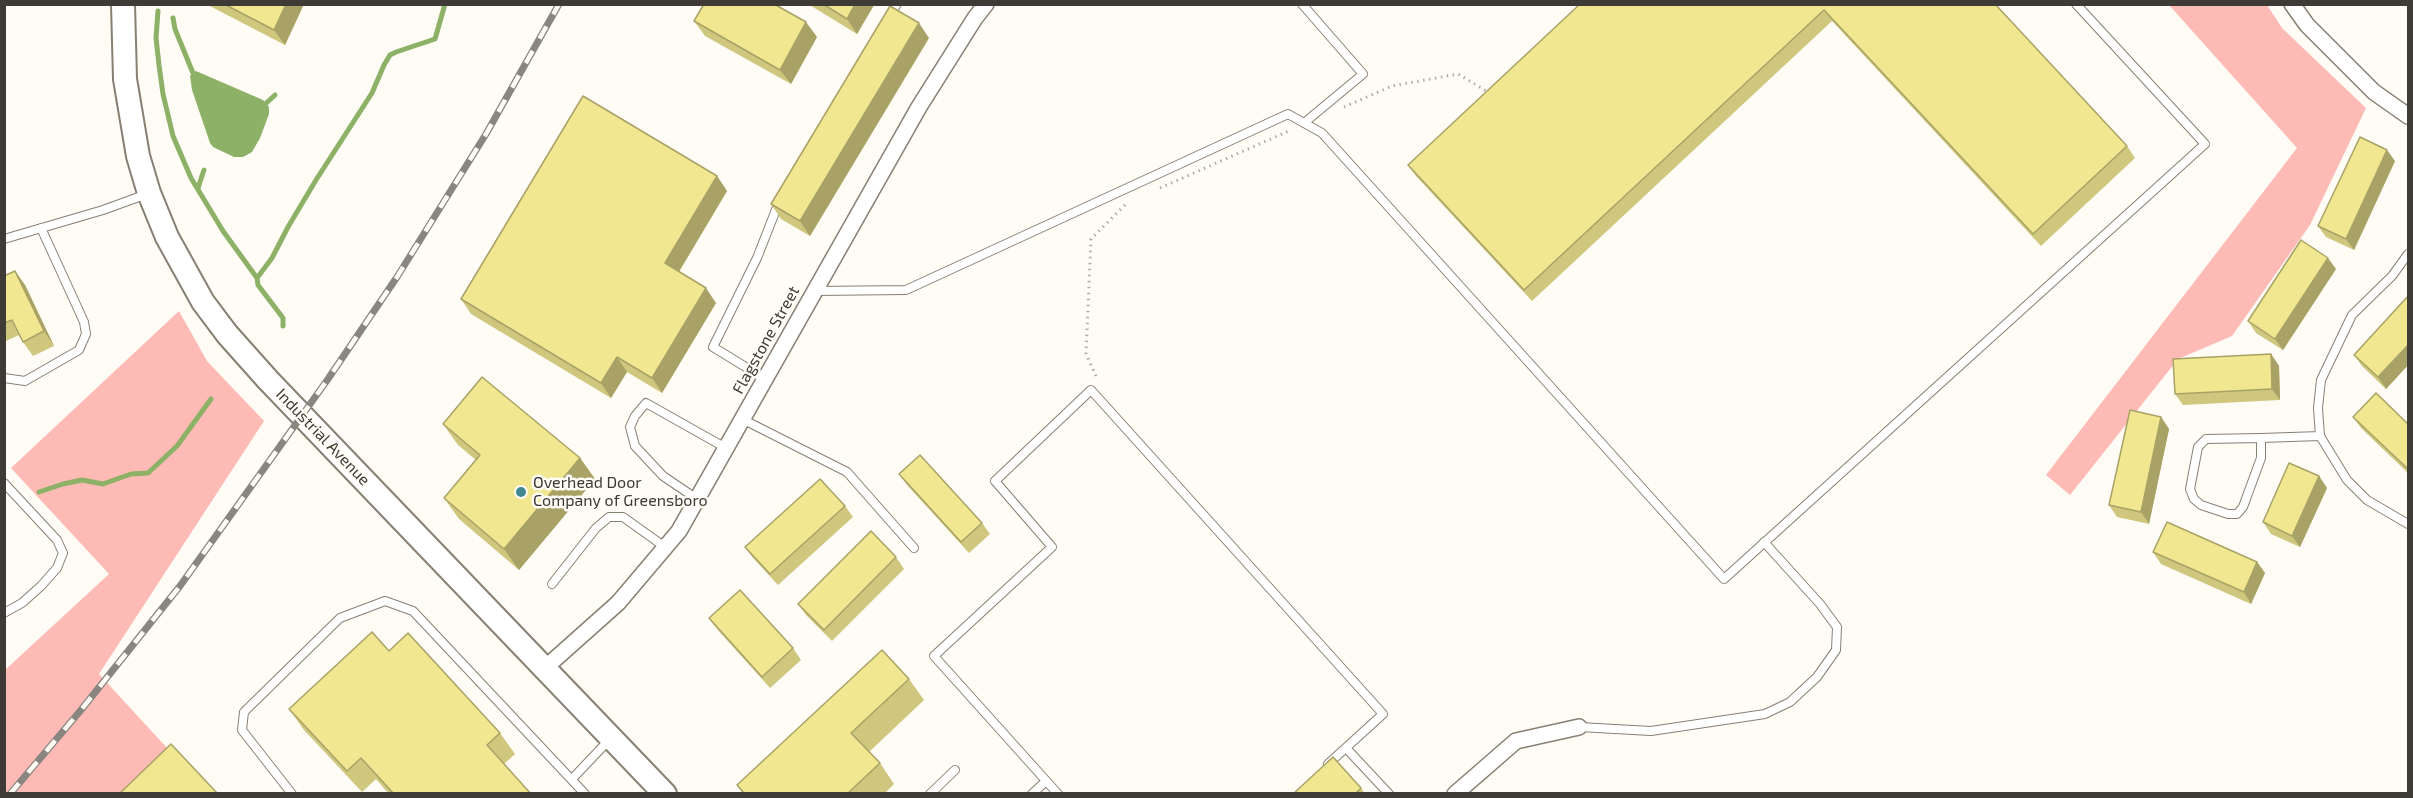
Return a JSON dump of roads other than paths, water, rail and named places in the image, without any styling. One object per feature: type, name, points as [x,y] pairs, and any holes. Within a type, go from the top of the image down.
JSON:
[{"type":"main road","name":"Industrial Avenue","points":[[123,4],[125,79],[138,156],[149,193],[184,271],[203,302],[227,334],[268,380],[665,794]]},
{"type":"street","name":"Flagstone Street","points":[[545,668],[618,603],[679,531],[919,106],[986,4]]},
{"type":"street","points":[[2292,4],[2307,25],[2374,92],[2409,116]]},
{"type":"street","points":[[1455,794],[1516,741],[1579,727]]},
{"type":"lane","points":[[881,29],[897,4]]},
{"type":"lane","points":[[1302,4],[1363,74],[1304,123]]},
{"type":"lane","points":[[815,291],[906,290],[1288,114],[1322,134],[1724,579],[2205,144],[2076,4]]},
{"type":"lane","points":[[765,379],[713,347],[757,258],[783,191]]},
{"type":"lane","points":[[4,239],[103,210],[149,193]]},
{"type":"lane","points":[[4,378],[25,381],[79,350],[86,334],[84,322],[41,228]]},
{"type":"lane","points":[[2409,254],[2392,276],[2352,315],[2321,380],[2318,408],[2320,436],[2347,480],[2367,500],[2409,524]]},
{"type":"lane","points":[[1058,794],[934,656],[1052,547],[994,481],[1091,390],[1383,714],[1324,768]]},
{"type":"lane","points":[[697,499],[663,476],[635,446],[630,427],[634,416],[646,404],[726,448]]},
{"type":"lane","points":[[742,419],[847,471],[914,548]]},
{"type":"lane","points":[[2261,438],[2261,458],[2243,507],[2237,514],[2228,514],[2201,505],[2194,499],[2190,489],[2200,442],[2206,439],[2320,436]]},
{"type":"lane","points":[[4,483],[57,540],[63,553],[57,568],[41,586],[22,603],[4,613]]},
{"type":"lane","points":[[552,584],[596,528],[609,518],[623,517],[665,547]]},
{"type":"lane","points":[[1579,727],[1651,730],[1765,714],[1790,702],[1817,677],[1836,650],[1836,627],[1820,604],[1764,542]]},
{"type":"lane","points":[[292,794],[242,730],[244,712],[340,618],[386,601],[413,611],[585,794]]},
{"type":"lane","points":[[572,779],[611,738]]},
{"type":"lane","points":[[1346,748],[1389,794]]},
{"type":"lane","points":[[930,794],[955,770]]},
{"type":"lane","points":[[1032,794],[1046,781]]},
{"type":"waterway","points":[[283,326],[283,318],[258,285],[257,278],[272,258],[316,180],[372,93],[390,55],[435,39],[445,4]]},
{"type":"waterway","points":[[158,11],[156,38],[159,65],[173,136],[191,178],[223,231],[257,278]]},
{"type":"waterway","points":[[173,18],[175,29],[195,78]]},
{"type":"waterway","points":[[261,108],[275,95]]},
{"type":"waterway","points":[[198,188],[204,170]]},
{"type":"waterway","points":[[39,492],[82,480],[103,484],[131,474],[148,473],[177,446],[211,399]]},
{"type":"railway","points":[[10,794],[81,710],[180,586],[328,379],[397,277],[486,134],[559,4]]},
{"type":"place","name":"Overhead Door Company of Greensboro","points":[[521,492]]}]
